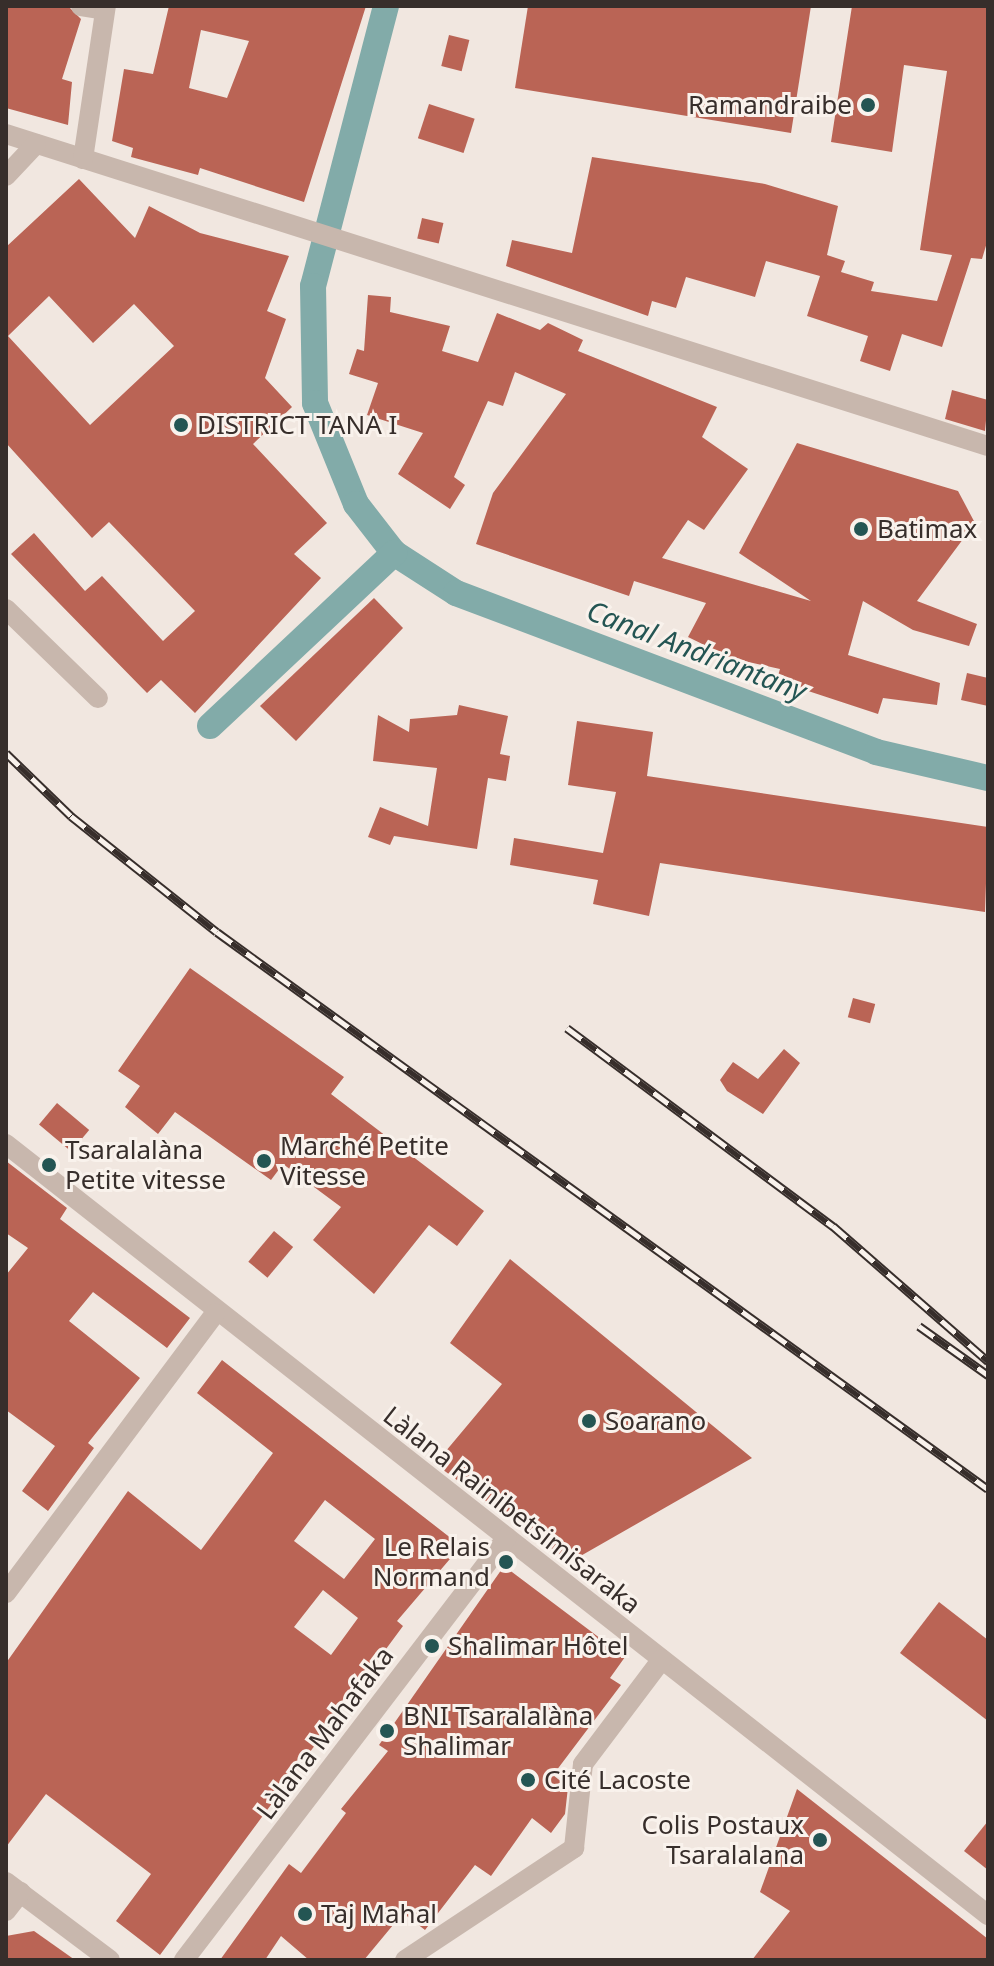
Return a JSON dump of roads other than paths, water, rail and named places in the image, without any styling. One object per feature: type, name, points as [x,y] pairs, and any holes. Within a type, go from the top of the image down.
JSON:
[{"type":"street","points":[[81,6],[105,8],[83,159]]},
{"type":"street","points":[[6,134],[277,221],[371,246],[988,446]]},
{"type":"street","points":[[6,176],[36,144]]},
{"type":"street","points":[[6,609],[98,698]]},
{"type":"street","name":"Làlana Rainibetsimisaraka","points":[[6,1144],[215,1314],[507,1537],[988,1915]]},
{"type":"street","points":[[6,1593],[215,1314]]},
{"type":"street","name":"Làlana Mahafaka","points":[[184,1960],[507,1537]]},
{"type":"street","points":[[405,1960],[574,1848],[583,1764],[662,1659]]},
{"type":"street","points":[[6,1911],[14,1887],[110,1960]]},
{"type":"waterway","name":"Canal Andriantany","points":[[386,6],[313,286],[315,403],[356,504],[394,553],[456,593],[876,752],[988,778]]},
{"type":"waterway","name":"Canal Andriantany","points":[[210,726],[394,553]]},
{"type":"railway","points":[[6,753],[71,816],[217,932],[988,1489]]},
{"type":"railway","points":[[567,1028],[833,1226],[988,1361]]},
{"type":"railway","points":[[919,1326],[988,1375]]},
{"type":"place","name":"Ramandraibe","points":[[868,105]]},
{"type":"place","name":"DISTRICT TANA I","points":[[181,425]]},
{"type":"place","name":"Batimax","points":[[861,529]]},
{"type":"place","name":"Marché Petite Vitesse","points":[[264,1161]]},
{"type":"place","name":"Tsaralalàna Petite vitesse","points":[[49,1165]]},
{"type":"place","name":"Soarano","points":[[589,1421]]},
{"type":"place","name":"Le Relais Normand","points":[[506,1562]]},
{"type":"place","name":"Shalimar Hôtel","points":[[432,1646]]},
{"type":"place","name":"BNI Tsaralalàna Shalimar","points":[[387,1731]]},
{"type":"place","name":"Cité Lacoste","points":[[528,1780]]},
{"type":"place","name":"Colis Postaux Tsaralalana","points":[[820,1840]]},
{"type":"place","name":"Taj Mahal","points":[[305,1914]]}]
